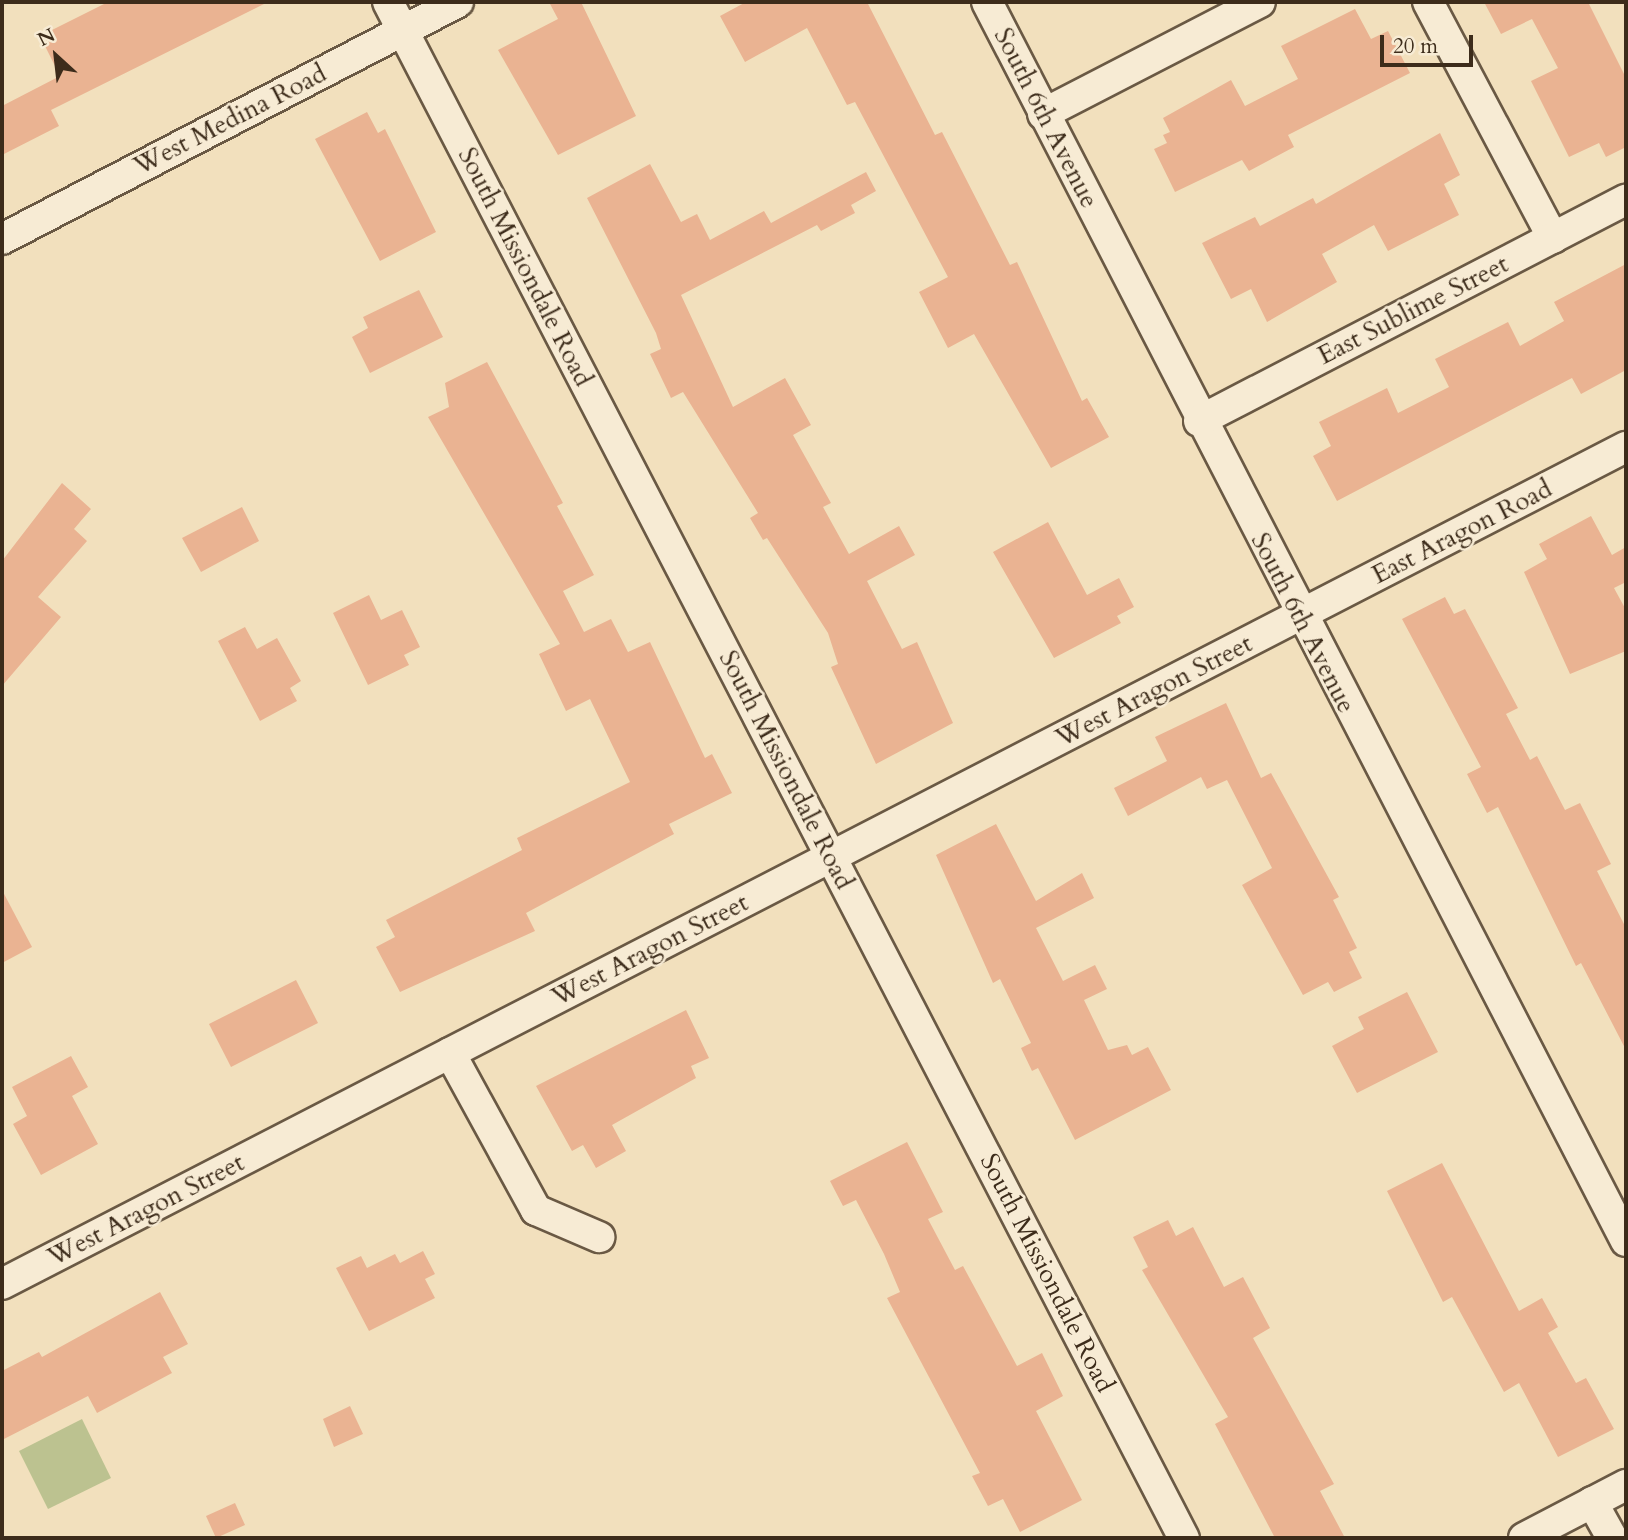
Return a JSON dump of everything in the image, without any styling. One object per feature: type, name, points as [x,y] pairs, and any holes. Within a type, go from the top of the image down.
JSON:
[{"type":"street","name":"South Missiondale Road","points":[[388,2],[1184,1538]]},
{"type":"street","name":"West Medina Road","points":[[2,239],[458,2]]},
{"type":"street","name":"South 6th Avenue","points":[[987,2],[1299,617],[1626,1241]]},
{"type":"street","points":[[1044,114],[1260,2]]},
{"type":"street","points":[[1428,2],[1553,238]]},
{"type":"street","name":"East Sublime Street","points":[[1199,421],[1626,200]]},
{"type":"street","name":"East Aragon Road","points":[[1299,617],[1626,447]]},
{"type":"street","name":"West Aragon Street","points":[[2,1284],[1299,617]]},
{"type":"street","points":[[450,1053],[536,1210],[599,1237]]},
{"type":"street","points":[[1524,1538],[1626,1485]]},
{"type":"street","points":[[1592,1502],[1612,1538]]},
{"type":"green space","points":[[82,1419],[111,1478],[48,1509],[19,1451]]},
{"type":"building","points":[[108,2],[268,2],[51,110],[59,126],[2,155],[2,106],[60,76],[40,36]]},
{"type":"building","points":[[549,2],[581,2],[636,116],[558,155],[498,50],[558,19]]},
{"type":"building","points":[[746,2],[867,2],[935,135],[942,132],[1010,265],[1017,262],[1082,401],[1087,398],[1109,437],[1051,468],[974,334],[948,348],[919,292],[948,277],[855,102],[847,105],[807,28],[745,62],[720,16]]},
{"type":"building","points":[[1484,2],[1588,2],[1626,78],[1626,147],[1606,157],[1599,143],[1569,157],[1531,81],[1558,68],[1532,19],[1501,34]]},
{"type":"building","points":[[1355,9],[1371,39],[1388,31],[1410,73],[1288,135],[1294,147],[1249,171],[1242,160],[1175,192],[1154,149],[1167,143],[1163,135],[1170,132],[1163,118],[1231,80],[1245,106],[1298,79],[1281,46]]},
{"type":"building","points":[[367,112],[378,133],[385,129],[436,232],[380,261],[315,139]]},
{"type":"building","points":[[1440,133],[1460,175],[1444,184],[1459,215],[1388,251],[1374,225],[1322,254],[1337,282],[1267,322],[1251,289],[1231,299],[1202,243],[1255,217],[1260,226],[1313,198],[1316,204]]},
{"type":"building","points":[[650,164],[681,222],[697,214],[710,240],[764,211],[771,223],[866,172],[876,191],[851,205],[855,213],[821,231],[817,225],[681,295],[733,407],[785,378],[811,425],[793,435],[831,503],[823,507],[849,554],[899,526],[915,555],[867,581],[902,649],[917,642],[953,723],[876,764],[831,667],[838,664],[828,633],[767,538],[763,540],[750,518],[758,513],[683,392],[671,398],[650,354],[661,349],[656,333],[587,198]]},
{"type":"building","points":[[1626,264],[1626,370],[1581,394],[1572,378],[1337,501],[1313,456],[1331,446],[1319,422],[1387,388],[1398,413],[1449,387],[1435,359],[1508,322],[1520,346],[1564,321],[1554,302]]},
{"type":"building","points":[[419,290],[443,337],[370,373],[352,337],[368,328],[363,317]]},
{"type":"building","points":[[487,362],[563,503],[557,506],[594,575],[563,591],[584,632],[611,619],[628,652],[650,642],[705,758],[712,754],[732,793],[669,824],[674,834],[526,913],[535,931],[400,992],[376,947],[395,937],[386,920],[522,850],[517,838],[630,782],[590,699],[566,711],[539,654],[560,644],[428,417],[449,407],[445,383]]},
{"type":"building","points":[[62,483],[91,509],[74,529],[87,541],[38,597],[61,617],[2,686],[2,561]]},
{"type":"building","points":[[242,507],[259,541],[201,572],[182,538]]},
{"type":"building","points":[[1591,516],[1612,555],[1626,547],[1626,582],[1614,588],[1626,610],[1626,651],[1570,674],[1524,572],[1547,559],[1539,544]]},
{"type":"building","points":[[1048,522],[1087,595],[1119,578],[1134,607],[1117,616],[1121,623],[1054,658],[993,552]]},
{"type":"building","points":[[369,595],[381,620],[402,610],[420,647],[404,655],[409,665],[368,685],[333,613]]},
{"type":"building","points":[[1445,597],[1454,614],[1465,609],[1518,708],[1506,714],[1530,760],[1537,756],[1565,810],[1580,803],[1611,864],[1597,871],[1626,928],[1626,1050],[1581,963],[1576,966],[1498,807],[1487,813],[1467,774],[1481,767],[1402,619]]},
{"type":"building","points":[[245,627],[257,649],[277,638],[301,681],[290,688],[297,701],[260,721],[218,641]]},
{"type":"building","points":[[1226,703],[1261,778],[1271,773],[1339,897],[1333,900],[1357,948],[1349,952],[1362,978],[1334,992],[1328,982],[1303,995],[1242,885],[1272,868],[1227,780],[1207,789],[1201,777],[1128,816],[1114,788],[1167,761],[1155,737]]},
{"type":"building","points":[[996,824],[1036,901],[1082,873],[1094,898],[1036,928],[1063,981],[1095,965],[1107,989],[1084,1000],[1108,1050],[1127,1045],[1132,1055],[1148,1047],[1171,1090],[1075,1140],[1038,1068],[1032,1071],[1021,1048],[1031,1043],[1000,979],[993,983],[936,855]]},
{"type":"building","points":[[2,890],[32,947],[2,963]]},
{"type":"building","points":[[296,980],[318,1023],[231,1067],[209,1024]]},
{"type":"building","points":[[1407,992],[1438,1052],[1357,1093],[1332,1046],[1364,1029],[1358,1017]]},
{"type":"building","points":[[686,1010],[709,1058],[691,1066],[696,1078],[612,1125],[626,1151],[596,1168],[583,1145],[572,1151],[536,1086]]},
{"type":"building","points":[[71,1056],[88,1087],[72,1096],[98,1144],[41,1175],[13,1124],[27,1116],[12,1087]]},
{"type":"building","points":[[907,1142],[943,1212],[928,1219],[955,1270],[963,1266],[1017,1366],[1042,1353],[1063,1396],[1036,1411],[1082,1500],[1020,1532],[1003,1499],[988,1506],[972,1476],[980,1473],[887,1298],[900,1292],[884,1254],[856,1200],[843,1206],[830,1181]]},
{"type":"building","points":[[1442,1163],[1519,1311],[1542,1298],[1558,1327],[1548,1333],[1576,1383],[1586,1378],[1614,1429],[1558,1457],[1519,1383],[1504,1392],[1452,1297],[1443,1302],[1387,1191]]},
{"type":"building","points":[[1168,1220],[1176,1236],[1193,1227],[1224,1287],[1243,1277],[1270,1328],[1253,1338],[1334,1484],[1320,1491],[1345,1538],[1275,1538],[1215,1424],[1228,1417],[1142,1270],[1148,1267],[1133,1237]]},
{"type":"building","points":[[423,1251],[435,1274],[425,1279],[435,1298],[369,1331],[336,1268],[361,1256],[367,1268],[395,1254],[400,1263]]},
{"type":"building","points":[[160,1292],[188,1344],[163,1357],[172,1373],[97,1413],[88,1396],[2,1440],[2,1371],[39,1352],[42,1357]]},
{"type":"building","points":[[350,1406],[363,1434],[334,1447],[323,1419]]},
{"type":"building","points":[[235,1503],[245,1525],[216,1538],[206,1516]]}]
